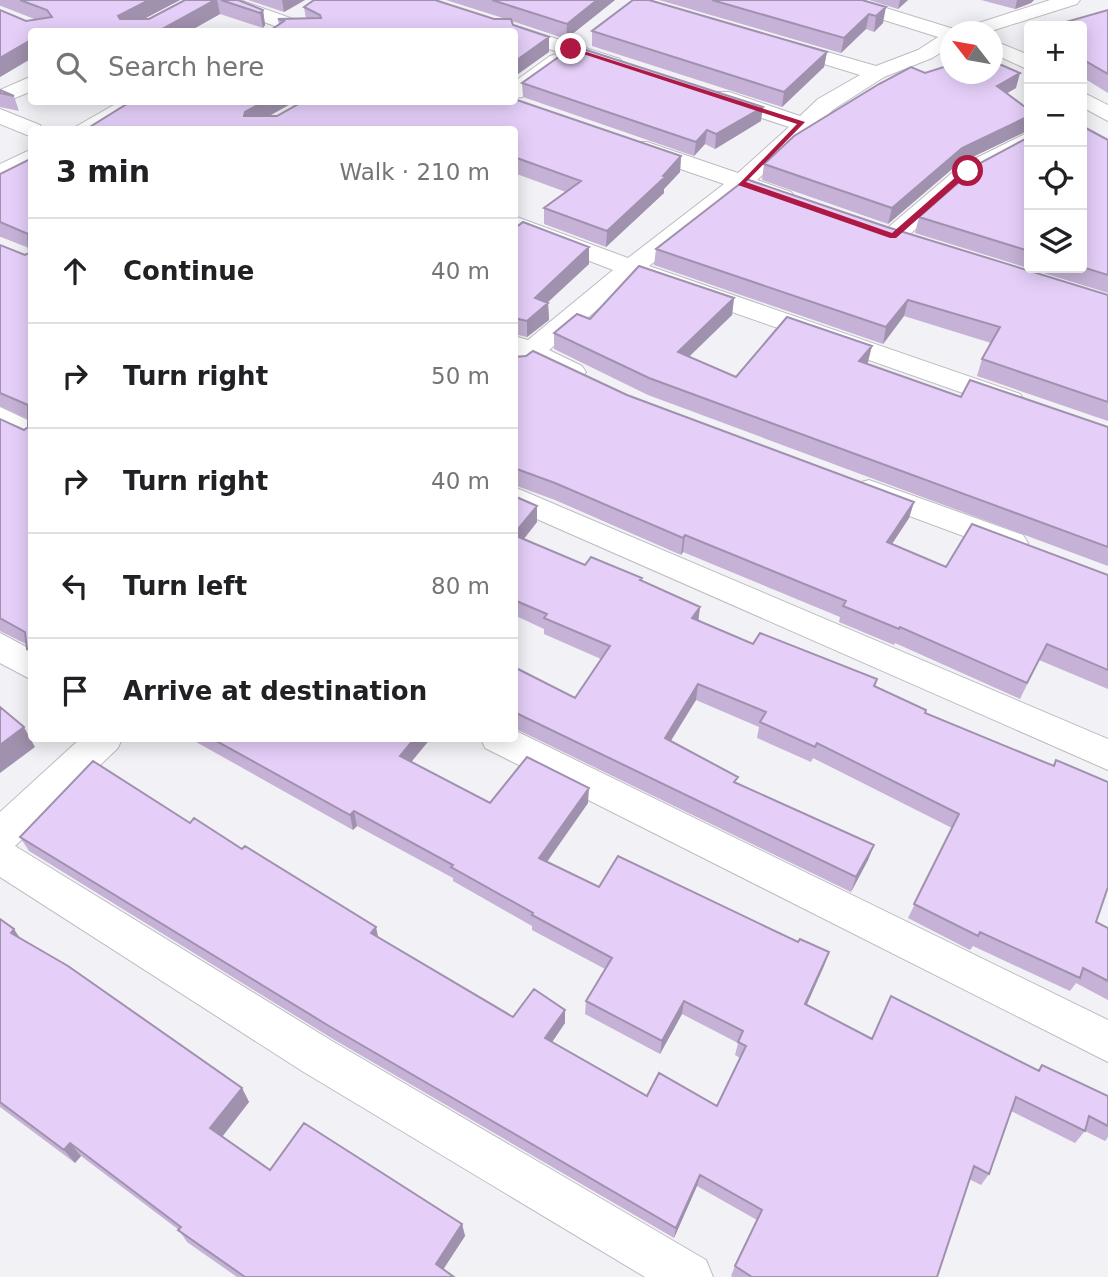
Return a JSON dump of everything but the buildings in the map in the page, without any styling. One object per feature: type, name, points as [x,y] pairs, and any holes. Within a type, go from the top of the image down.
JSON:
[{"type":"street","points":[[222,0],[278,27],[305,11]]},
{"type":"street","points":[[840,0],[911,13],[940,30]]},
{"type":"street","points":[[1002,21],[1070,0]]},
{"type":"street","points":[[482,20],[507,28]]},
{"type":"street","points":[[518,32],[635,70]]},
{"type":"street","points":[[518,89],[592,33]]},
{"type":"street","points":[[762,39],[877,73]]},
{"type":"street","points":[[520,354],[741,183],[826,104],[877,73],[925,54],[940,43]]},
{"type":"street","points":[[1003,50],[1024,61]]},
{"type":"street","points":[[0,98],[28,84]]},
{"type":"street","points":[[700,91],[803,124]]},
{"type":"street","points":[[89,126],[129,105]]},
{"type":"street","points":[[517,105],[534,111]]},
{"type":"street","points":[[0,116],[28,128]]},
{"type":"street","points":[[612,138],[804,205]]},
{"type":"street","points":[[893,236],[968,171],[1024,142]]},
{"type":"street","points":[[0,173],[28,158]]},
{"type":"street","points":[[518,225],[631,268],[1031,407]]},
{"type":"street","points":[[868,227],[918,244]]},
{"type":"street","points":[[520,354],[601,386]]},
{"type":"street","points":[[0,416],[28,433]]},
{"type":"street","points":[[846,481],[1042,555]]},
{"type":"street","points":[[518,499],[1108,755]]},
{"type":"street","points":[[0,646],[28,664]]},
{"type":"street","points":[[0,836],[101,742]]},
{"type":"street","points":[[506,742],[1108,1042]]},
{"type":"street","points":[[0,857],[317,1056],[689,1277]]},
{"type":"route","points":[[571,49],[803,124],[741,183],[893,236],[968,171]]}]
